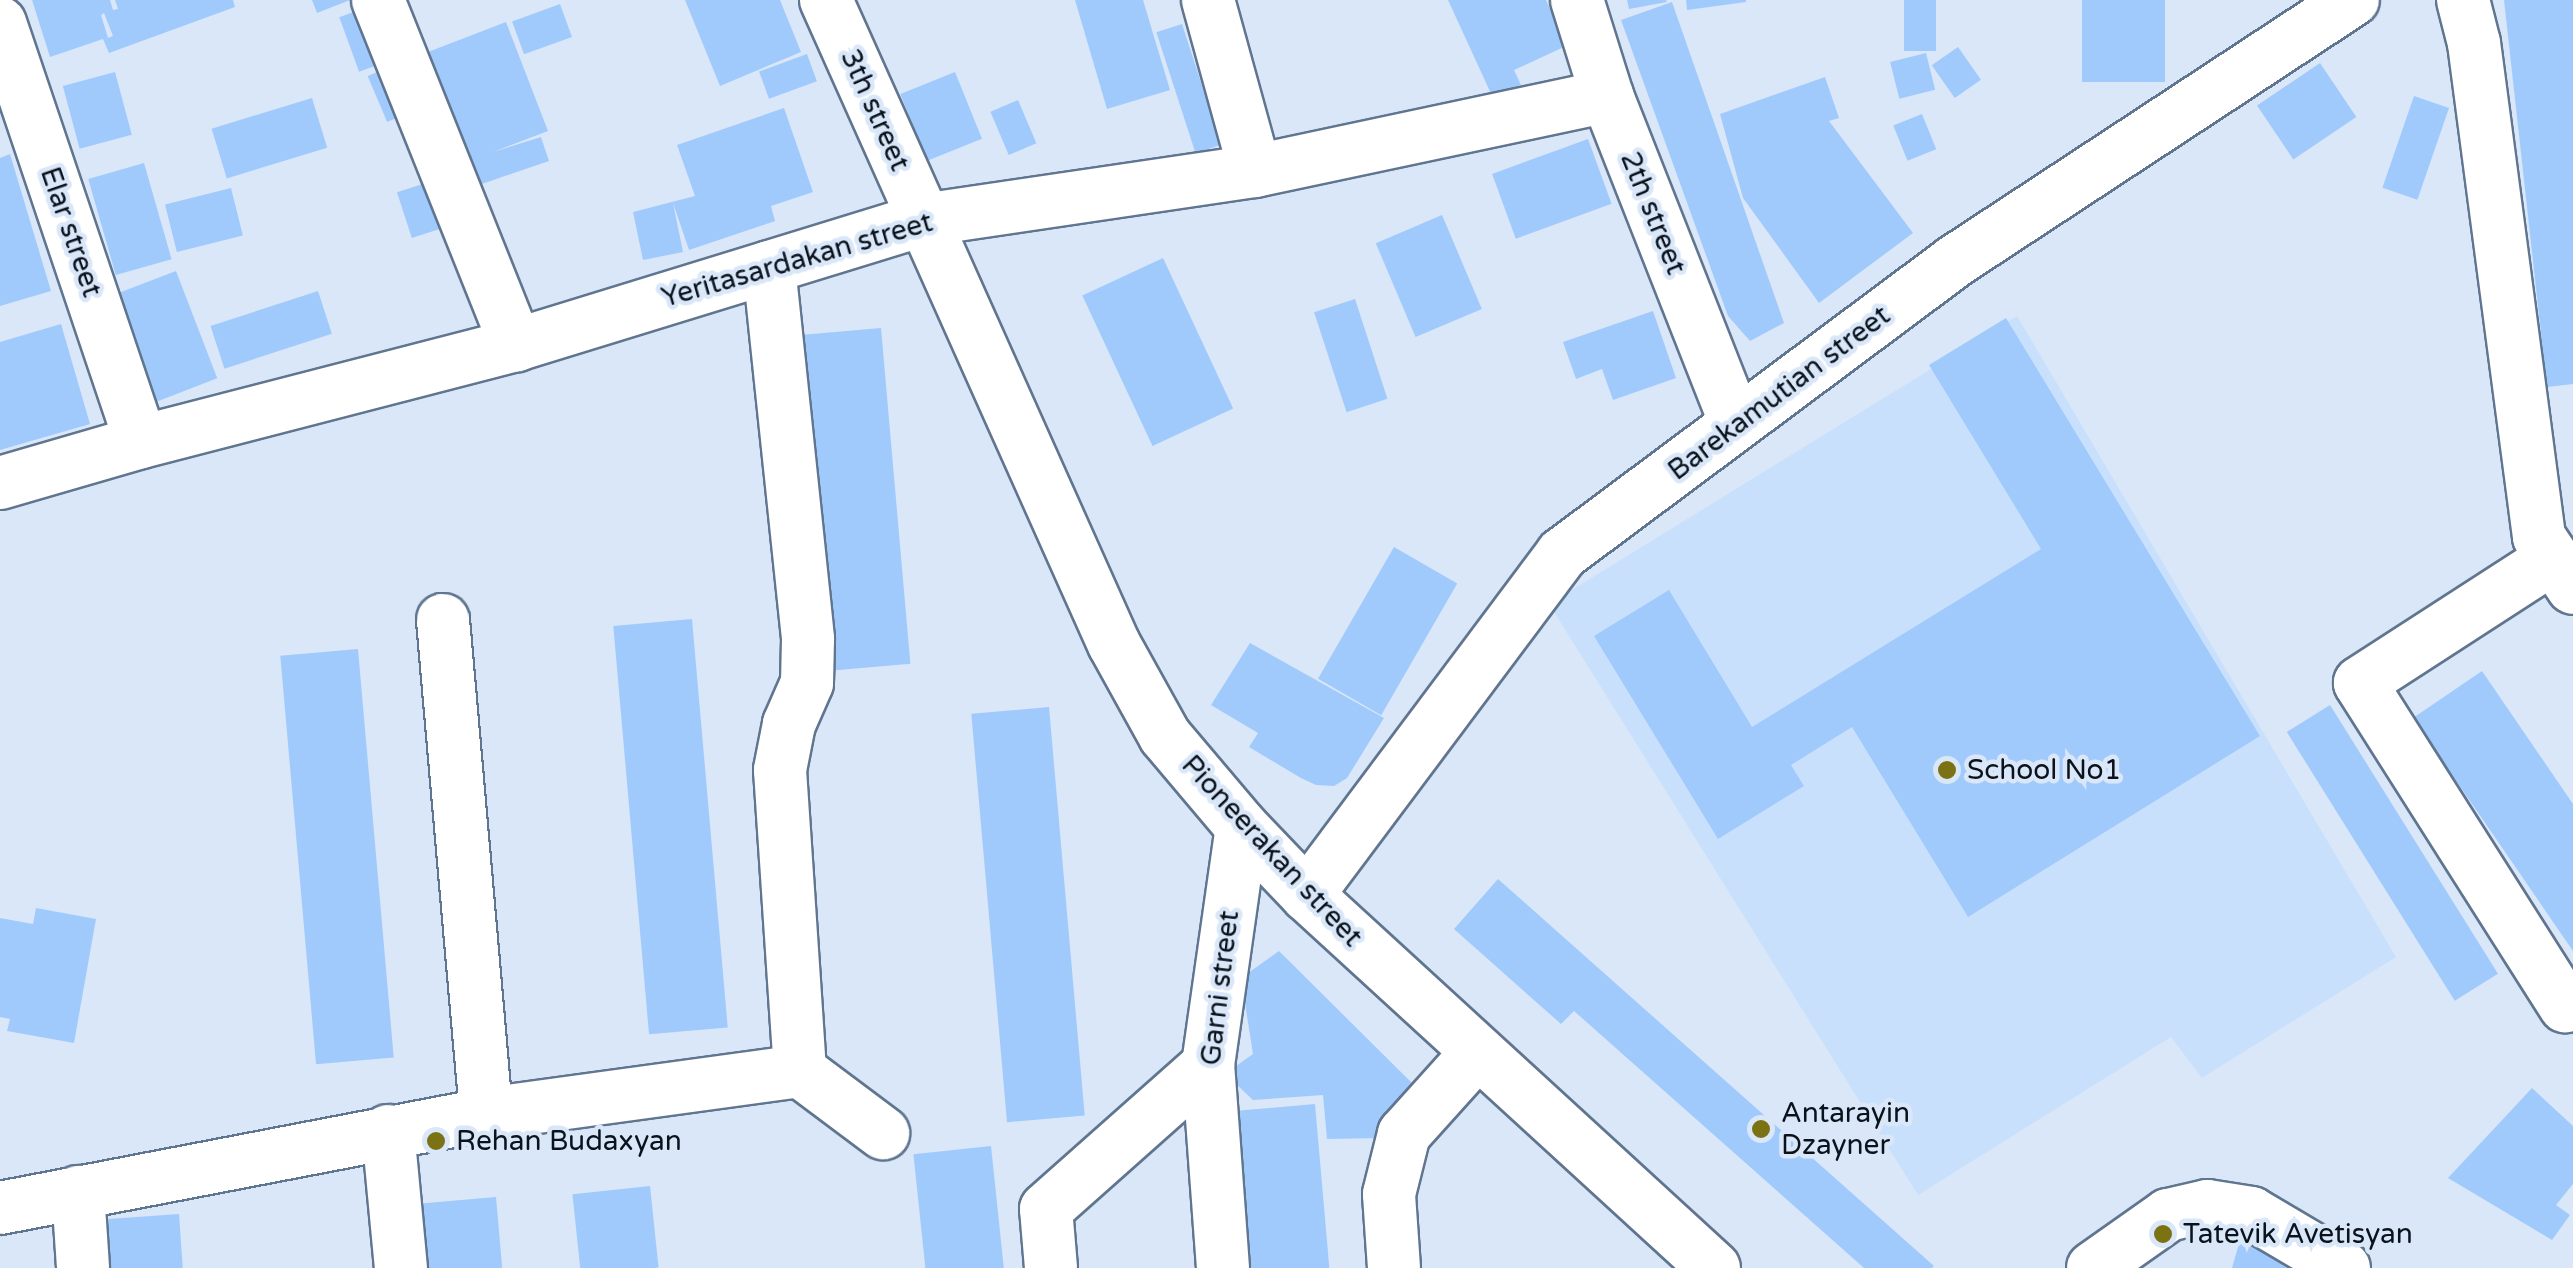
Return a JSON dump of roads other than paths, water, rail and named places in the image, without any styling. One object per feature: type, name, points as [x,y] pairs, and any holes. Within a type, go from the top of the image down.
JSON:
[{"type":"street","points":[[378,0],[516,345]]},
{"type":"street","name":"3th street","points":[[826,0],[923,220]]},
{"type":"street","points":[[1208,0],[1255,171]]},
{"type":"street","name":"2th street","points":[[1577,0],[1606,96],[1736,424]]},
{"type":"street","name":"Barekamutian street","points":[[1307,895],[1562,554],[2297,14],[2353,0]]},
{"type":"street","points":[[2463,0],[2553,476],[2539,537],[2563,573],[2360,683],[2564,1006]]},
{"type":"street","name":"Elar street","points":[[0,23],[141,442]]},
{"type":"street","name":"Yeritasardakan street","points":[[0,483],[141,442],[516,345],[923,220],[1255,171],[1606,96]]},
{"type":"street","name":"Pioneerakan street","points":[[923,220],[1114,644],[1165,736],[1242,828],[1307,895],[1476,1054],[1714,1268]]},
{"type":"street","points":[[769,267],[808,640],[807,683],[789,724],[780,770],[800,1071]]},
{"type":"street","points":[[443,620],[486,1114]]},
{"type":"street","name":"Garni street","points":[[1223,1268],[1208,1065],[1242,828]]},
{"type":"street","points":[[1394,1268],[1389,1194],[1404,1134],[1476,1054]]},
{"type":"street","points":[[1051,1268],[1046,1209],[1208,1065]]},
{"type":"street","points":[[0,1208],[486,1114],[800,1071],[883,1133]]},
{"type":"street","points":[[388,1131],[401,1268]]},
{"type":"street","points":[[78,1192],[83,1268]]},
{"type":"street","points":[[2092,1268],[2168,1215],[2208,1206],[2250,1213],[2344,1268]]},
{"type":"place","name":"School No1","points":[[1947,770]]},
{"type":"place","name":"Antarayin Dzayner","points":[[1761,1129]]},
{"type":"place","name":"Rehan Budaxyan","points":[[436,1141]]},
{"type":"place","name":"Tatevik Avetisyan","points":[[2163,1234]]}]
